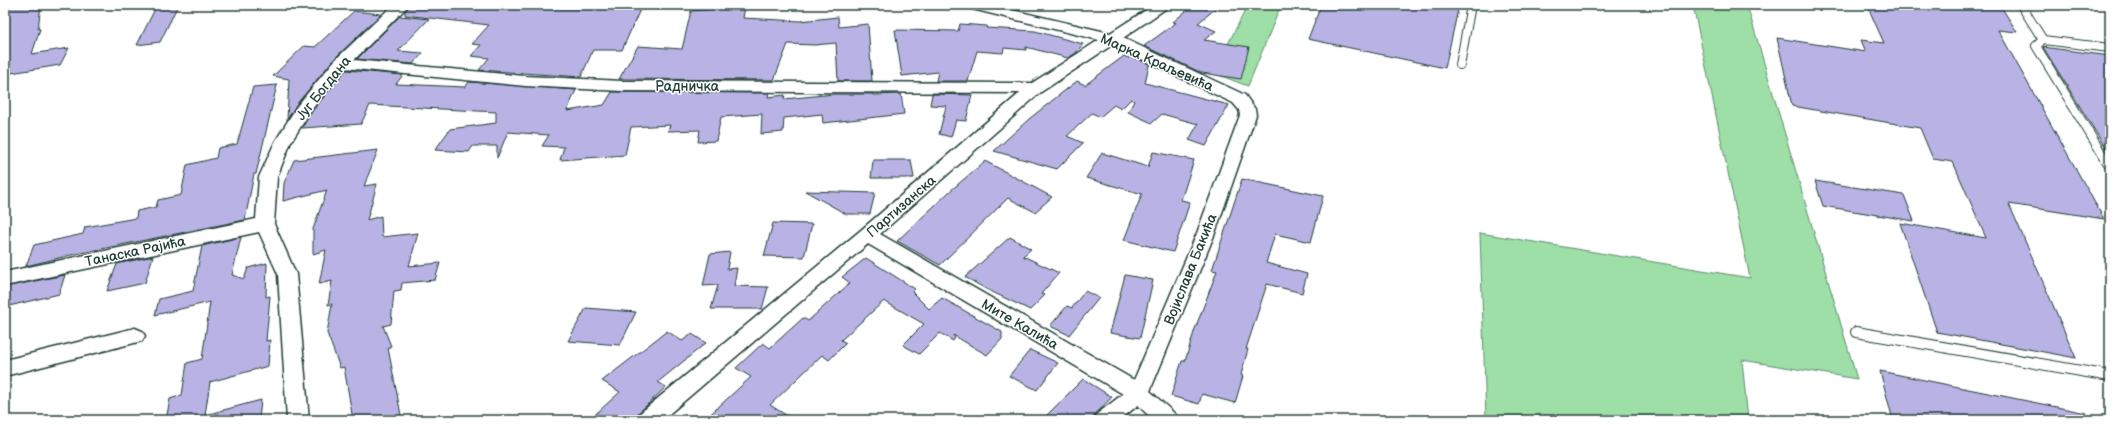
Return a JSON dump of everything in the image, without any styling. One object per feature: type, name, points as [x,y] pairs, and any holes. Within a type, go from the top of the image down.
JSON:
[{"type":"street","name":"Југ Богдана","points":[[298,420],[286,274],[265,224],[268,177],[283,142],[305,106],[341,63],[402,5]]},
{"type":"street","name":"Марка Краљевића","points":[[973,5],[1110,38],[1239,99],[1244,104]]},
{"type":"street","name":"Партизанска","points":[[647,420],[867,235],[1035,88],[1110,38],[1164,5]]},
{"type":"street","name":"Радничка","points":[[341,63],[525,81],[622,86],[1035,88]]},
{"type":"street","name":"Војислава Бакића","points":[[1105,420],[1139,393],[1206,233],[1248,115],[1244,104]]},
{"type":"street","name":"Танаска Рајића","points":[[5,279],[265,224]]},
{"type":"street","name":"Мите Калића","points":[[867,235],[1139,393],[1167,420]]},
{"type":"street","points":[[5,368],[135,336]]},
{"type":"lane","points":[[1460,65],[1472,5]]},
{"type":"lane","points":[[2021,5],[2043,40]]},
{"type":"lane","points":[[2110,48],[2043,40],[2036,46],[2110,167]]},
{"type":"lane","points":[[1856,332],[2110,376]]},
{"type":"green space","points":[[1248,5],[1281,5],[1248,86],[1213,73]]},
{"type":"green space","points":[[1693,5],[1747,5],[1857,379],[1742,360],[1748,420],[1486,420],[1480,233],[1750,278]]},
{"type":"building","points":[[5,5],[41,5],[38,29],[40,29],[32,54],[69,48],[60,65],[5,74]]},
{"type":"building","points":[[157,5],[178,5],[160,42],[137,45]]},
{"type":"building","points":[[410,5],[642,5],[622,50],[593,50],[581,77],[479,70],[489,58],[471,56],[481,45],[472,44],[489,25],[405,15],[405,11]]},
{"type":"building","points":[[1193,5],[1220,5],[1198,23],[1216,31],[1204,40],[1249,47],[1241,79],[1202,73],[1144,46],[1176,23],[1173,22]]},
{"type":"building","points":[[1321,5],[1459,5],[1445,68],[1308,39]]},
{"type":"building","points":[[1867,5],[2000,5],[2017,32],[1998,30],[2104,219],[2009,204],[2076,358],[1937,332],[1900,223],[1986,238],[1953,162],[1933,159],[1920,128],[1792,106],[1777,38],[1866,52],[1861,40],[1884,43]]},
{"type":"building","points":[[745,7],[743,18],[800,21],[838,17],[839,27],[868,24],[872,81],[838,81],[836,43],[815,45],[788,44],[774,80],[619,79],[638,46],[682,49],[691,11]]},
{"type":"building","points":[[354,11],[381,14],[334,59],[296,105],[287,120],[289,79],[273,76],[304,46],[315,47]]},
{"type":"building","points":[[400,16],[429,19],[398,51],[423,53],[413,64],[357,59]]},
{"type":"building","points":[[960,24],[987,26],[986,28],[1035,31],[1083,44],[1076,53],[1068,58],[1026,47],[1026,50],[1004,48],[1003,53],[977,51],[968,81],[936,81],[938,72],[902,76],[895,30],[958,31]]},
{"type":"building","points":[[2043,47],[2110,56],[2110,155],[2059,73]]},
{"type":"building","points":[[1124,56],[1129,58],[1131,56],[1151,65],[1149,65],[1145,83],[1229,105],[1206,146],[1189,140],[1198,124],[1162,114],[1152,123],[1128,112],[1134,101],[1131,99],[1121,109],[1114,105],[1100,117],[1092,113],[1067,136],[1083,143],[1057,169],[994,151],[1029,119],[1077,81],[1085,85]]},
{"type":"building","points":[[346,70],[403,75],[396,84],[465,87],[469,82],[576,90],[567,111],[604,105],[612,92],[769,93],[768,97],[785,95],[784,99],[834,94],[901,94],[904,114],[823,123],[822,114],[784,118],[783,132],[761,134],[762,114],[721,117],[716,141],[698,142],[700,130],[668,131],[670,125],[631,127],[625,155],[560,160],[564,147],[542,146],[549,135],[508,132],[497,158],[497,146],[473,146],[469,152],[435,150],[450,129],[496,123],[496,112],[370,105],[361,124],[302,128],[313,110]]},
{"type":"building","points":[[277,85],[256,174],[254,174],[245,220],[71,255],[26,266],[34,245],[83,234],[85,227],[136,218],[137,211],[156,207],[158,200],[181,195],[187,165],[216,158],[218,148],[237,144],[253,87]]},
{"type":"building","points":[[932,94],[972,95],[966,121],[956,120],[951,137],[939,134],[946,106],[930,105]]},
{"type":"building","points":[[378,150],[364,186],[377,184],[367,220],[381,216],[382,237],[418,233],[409,266],[440,263],[435,280],[402,283],[401,290],[394,291],[391,324],[383,326],[391,346],[388,348],[402,420],[353,420],[344,367],[340,368],[327,333],[332,304],[328,305],[332,281],[319,284],[326,250],[313,254],[313,229],[327,190],[283,201],[284,183],[294,160]]},
{"type":"building","points":[[1153,152],[1194,160],[1181,200],[1190,202],[1173,252],[1124,240],[1142,194],[1086,178],[1102,153],[1148,167]]},
{"type":"building","points":[[873,160],[911,160],[914,178],[871,178]]},
{"type":"building","points":[[985,161],[1052,197],[1035,212],[1008,198],[940,265],[897,241],[949,192]]},
{"type":"building","points":[[1242,179],[1323,196],[1311,242],[1275,234],[1266,263],[1307,274],[1302,293],[1267,284],[1246,349],[1248,349],[1241,375],[1243,376],[1235,403],[1202,394],[1199,404],[1171,396],[1182,361],[1185,361],[1195,329],[1217,271],[1212,270]]},
{"type":"building","points":[[1815,181],[1904,195],[1914,221],[1823,206]]},
{"type":"building","points":[[805,191],[875,193],[870,214],[846,214]]},
{"type":"building","points":[[773,223],[812,224],[804,257],[764,256]]},
{"type":"building","points":[[241,237],[232,275],[244,279],[248,268],[267,263],[266,297],[270,296],[266,341],[270,340],[268,366],[210,382],[205,415],[261,400],[259,420],[166,420],[170,399],[182,395],[187,363],[202,359],[210,302],[155,315],[159,299],[193,291],[202,246]]},
{"type":"building","points":[[1010,237],[1031,249],[1023,256],[1059,273],[1041,294],[1045,295],[1030,310],[965,277]]},
{"type":"building","points":[[730,252],[727,269],[737,268],[734,286],[768,287],[762,309],[711,309],[718,285],[703,286],[710,254]]},
{"type":"building","points":[[153,256],[145,283],[107,291],[117,264]]},
{"type":"building","points":[[866,258],[915,289],[912,292],[929,309],[942,298],[1002,332],[1002,339],[987,355],[953,335],[955,338],[953,341],[940,333],[919,354],[903,345],[924,324],[884,301],[841,340],[846,343],[829,360],[822,355],[770,405],[794,420],[704,420],[751,377],[736,368],[763,343],[770,348],[803,318],[808,321],[850,283],[842,277]]},
{"type":"building","points":[[65,275],[59,294],[5,307],[5,287]]},
{"type":"building","points":[[1125,275],[1153,280],[1140,338],[1110,333]]},
{"type":"building","points":[[1085,291],[1099,298],[1069,335],[1050,326],[1067,306],[1072,308]]},
{"type":"building","points":[[586,308],[636,312],[620,345],[568,341]]},
{"type":"building","points":[[667,331],[682,341],[692,334],[706,343],[658,382],[666,387],[631,420],[589,420],[620,392],[602,381]]},
{"type":"building","points":[[1030,350],[1058,363],[1037,390],[1009,376]]},
{"type":"building","points":[[1880,371],[2086,413],[2085,420],[1893,420]]},
{"type":"building","points":[[1083,379],[1112,397],[1090,420],[1042,420]]}]
